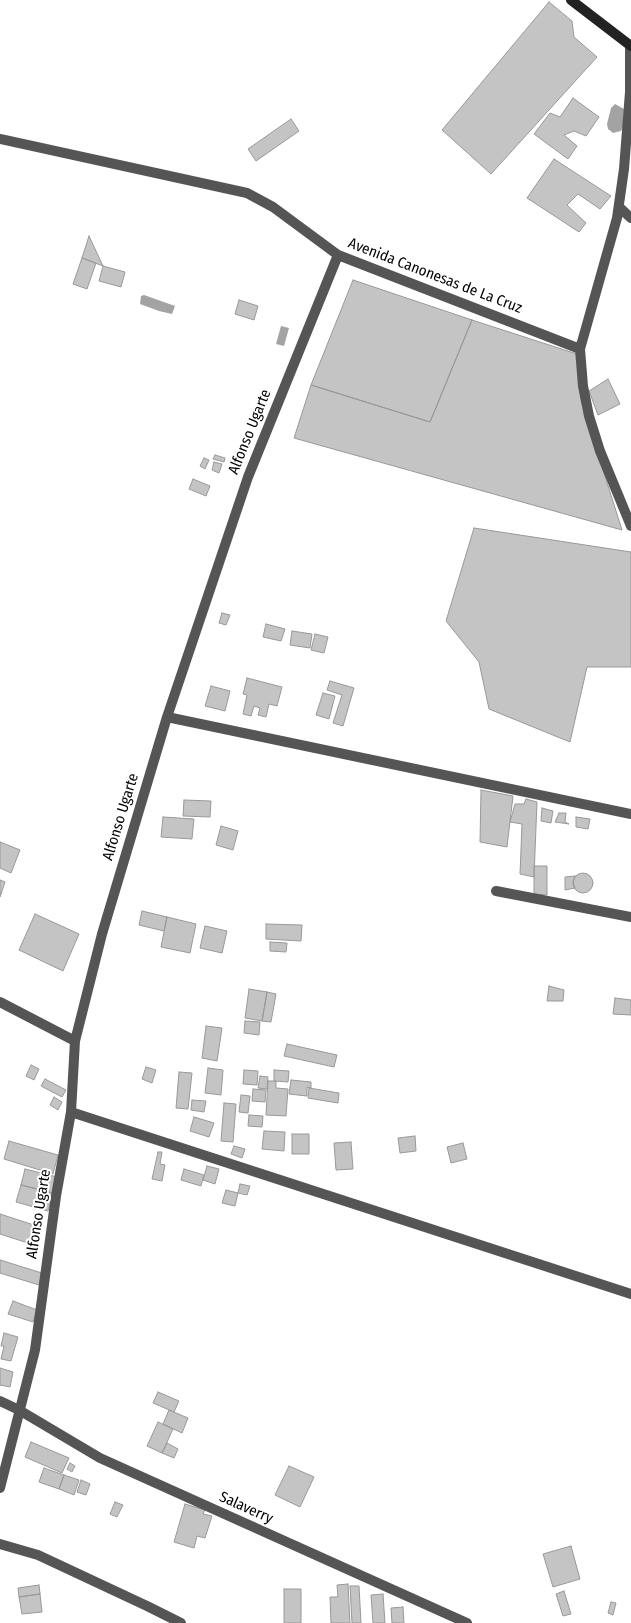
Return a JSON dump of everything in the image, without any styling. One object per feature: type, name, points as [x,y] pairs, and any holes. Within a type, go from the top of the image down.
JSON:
[{"type":"main road","points":[[571,0],[631,46]]},
{"type":"street","points":[[631,46],[630,92],[619,207],[580,349],[583,386],[589,416],[600,451],[631,526]]},
{"type":"street","name":"Avenida Canonesas de La Cruz","points":[[0,139],[247,194],[272,206],[338,255],[580,349]]},
{"type":"street","points":[[619,207],[631,218]]},
{"type":"street","name":"Alfonso Ugarte","points":[[0,1488],[35,1350],[56,1196],[71,1112],[75,1041],[102,934],[167,716],[248,477],[338,255]]},
{"type":"street","points":[[167,716],[631,814]]},
{"type":"street","points":[[496,891],[631,916]]},
{"type":"street","points":[[0,1002],[75,1041]]},
{"type":"street","points":[[71,1112],[631,1294]]},
{"type":"street","name":"Salaverry","points":[[0,1400],[100,1458],[467,1623]]},
{"type":"street","points":[[0,1544],[38,1554],[181,1623]]},
{"type":"shaded area","points":[[615,104],[624,109],[623,126],[621,131],[613,133],[608,129],[607,124],[611,108]]},
{"type":"shaded area","points":[[144,295],[175,306],[172,314],[140,304],[141,296]]},
{"type":"shaded area","points":[[281,326],[289,328],[284,346],[276,344]]},
{"type":"building","points":[[549,2],[572,21],[574,37],[597,57],[491,174],[442,130]]},
{"type":"building","points":[[573,98],[599,117],[586,136],[574,131],[564,135],[577,146],[568,159],[534,134],[550,113],[560,117]]},
{"type":"building","points":[[291,119],[299,131],[256,161],[248,149]]},
{"type":"building","points":[[554,159],[611,196],[600,209],[578,194],[567,205],[586,223],[579,232],[527,198]]},
{"type":"building","points":[[89,236],[103,266],[82,258]]},
{"type":"building","points":[[82,258],[96,263],[87,289],[73,284]]},
{"type":"building","points":[[103,266],[125,272],[121,287],[99,281]]},
{"type":"building","points":[[353,280],[472,320],[430,422],[311,385]]},
{"type":"building","points":[[239,300],[258,306],[254,320],[235,314]]},
{"type":"building","points":[[472,320],[577,354],[581,400],[622,530],[294,438],[311,385],[430,422]]},
{"type":"building","points":[[608,379],[620,404],[598,415],[589,391]]},
{"type":"building","points":[[215,455],[225,458],[224,462],[213,459]]},
{"type":"building","points":[[204,458],[209,460],[205,469],[200,466]]},
{"type":"building","points":[[214,462],[222,464],[219,473],[212,470]]},
{"type":"building","points":[[193,479],[210,486],[206,496],[189,489]]},
{"type":"building","points":[[474,528],[631,552],[631,667],[587,667],[570,742],[489,709],[479,662],[446,621]]},
{"type":"building","points":[[222,613],[230,615],[226,625],[219,623]]},
{"type":"building","points":[[266,624],[285,629],[281,641],[263,637]]},
{"type":"building","points":[[292,631],[312,634],[310,648],[290,645]]},
{"type":"building","points":[[315,634],[328,637],[324,653],[311,650]]},
{"type":"building","points":[[247,678],[282,687],[277,706],[269,704],[266,717],[258,715],[260,708],[254,706],[251,716],[243,714],[247,695],[243,694]]},
{"type":"building","points":[[330,681],[354,688],[343,726],[333,723],[342,695],[327,690]]},
{"type":"building","points":[[211,686],[230,691],[225,711],[205,706]]},
{"type":"building","points":[[323,693],[335,696],[329,719],[316,715]]},
{"type":"building","points":[[481,790],[513,796],[507,847],[480,842]]},
{"type":"building","points":[[526,799],[537,802],[534,877],[520,874],[522,824],[510,822],[515,804],[524,804]]},
{"type":"building","points":[[184,800],[211,801],[210,817],[183,816]]},
{"type":"building","points":[[542,808],[553,811],[551,823],[541,821]]},
{"type":"building","points":[[559,813],[566,813],[565,822],[569,824],[555,822]]},
{"type":"building","points":[[163,817],[194,819],[192,839],[161,837]]},
{"type":"building","points":[[576,817],[590,819],[588,829],[576,827]]},
{"type":"building","points":[[221,826],[238,831],[233,850],[216,845]]},
{"type":"building","points":[[0,842],[20,850],[11,873],[0,868]]},
{"type":"building","points":[[534,866],[547,866],[547,895],[534,894]]},
{"type":"building","points":[[583,873],[590,876],[593,883],[590,890],[583,893],[576,890],[573,883],[576,876]]},
{"type":"building","points":[[575,876],[573,882],[575,888],[565,890],[565,877]]},
{"type":"building","points":[[0,880],[5,882],[0,897]]},
{"type":"building","points":[[142,911],[167,917],[164,931],[139,925]]},
{"type":"building","points":[[35,914],[79,934],[63,971],[19,950]]},
{"type":"building","points":[[167,917],[196,924],[190,953],[161,947]]},
{"type":"building","points":[[266,924],[302,925],[301,941],[266,939]]},
{"type":"building","points":[[205,926],[227,931],[222,953],[200,948]]},
{"type":"building","points":[[270,942],[287,943],[286,952],[270,951]]},
{"type":"building","points":[[549,986],[564,990],[563,1001],[547,1001]]},
{"type":"building","points":[[249,989],[267,992],[262,1021],[245,1018]]},
{"type":"building","points":[[267,992],[276,994],[271,1022],[262,1021]]},
{"type":"building","points":[[615,998],[631,1000],[631,1015],[613,1014]]},
{"type":"building","points":[[245,1021],[260,1022],[259,1035],[244,1033]]},
{"type":"building","points":[[206,1026],[222,1028],[217,1061],[202,1058]]},
{"type":"building","points":[[287,1044],[337,1055],[334,1067],[284,1056]]},
{"type":"building","points":[[31,1065],[39,1069],[34,1080],[26,1076]]},
{"type":"building","points":[[146,1067],[156,1070],[152,1083],[142,1079]]},
{"type":"building","points":[[208,1068],[223,1070],[221,1095],[205,1093]]},
{"type":"building","points":[[244,1070],[258,1071],[257,1085],[243,1084]]},
{"type":"building","points":[[274,1070],[289,1071],[288,1082],[274,1081]]},
{"type":"building","points":[[179,1072],[192,1073],[188,1109],[176,1108]]},
{"type":"building","points":[[260,1076],[268,1077],[267,1089],[258,1088]]},
{"type":"building","points":[[45,1079],[66,1090],[62,1097],[41,1086]]},
{"type":"building","points":[[291,1080],[311,1082],[311,1088],[307,1087],[307,1096],[289,1094]]},
{"type":"building","points":[[268,1081],[276,1081],[276,1088],[288,1089],[286,1116],[266,1115]]},
{"type":"building","points":[[309,1088],[339,1093],[338,1103],[308,1098]]},
{"type":"building","points":[[253,1089],[266,1090],[265,1102],[252,1101]]},
{"type":"building","points":[[241,1095],[250,1096],[248,1113],[239,1112]]},
{"type":"building","points":[[54,1097],[62,1102],[58,1110],[50,1105]]},
{"type":"building","points":[[192,1100],[206,1101],[204,1112],[191,1110]]},
{"type":"building","points":[[224,1103],[236,1104],[233,1142],[221,1141]]},
{"type":"building","points":[[249,1115],[263,1116],[262,1127],[248,1126]]},
{"type":"building","points":[[194,1117],[214,1123],[209,1137],[190,1131]]},
{"type":"building","points":[[264,1131],[285,1132],[284,1151],[262,1149]]},
{"type":"building","points":[[292,1134],[309,1134],[309,1154],[292,1154]]},
{"type":"building","points":[[415,1136],[416,1151],[400,1153],[398,1138]]},
{"type":"building","points":[[9,1141],[58,1155],[53,1174],[4,1159]]},
{"type":"building","points":[[351,1142],[353,1169],[336,1170],[334,1143]]},
{"type":"building","points":[[463,1143],[467,1159],[451,1163],[447,1147]]},
{"type":"building","points":[[234,1146],[245,1149],[242,1158],[231,1154]]},
{"type":"building","points":[[158,1152],[162,1152],[160,1164],[165,1165],[162,1181],[152,1179]]},
{"type":"building","points":[[207,1166],[219,1169],[215,1184],[203,1180]]},
{"type":"building","points":[[25,1169],[57,1177],[53,1193],[21,1185]]},
{"type":"building","points":[[184,1169],[204,1175],[201,1186],[181,1180]]},
{"type":"building","points":[[240,1184],[250,1186],[247,1195],[238,1193]]},
{"type":"building","points":[[21,1185],[53,1193],[48,1211],[16,1202]]},
{"type":"building","points":[[226,1190],[238,1193],[235,1206],[222,1203]]},
{"type":"building","points":[[0,1214],[37,1226],[31,1244],[0,1234]]},
{"type":"building","points":[[0,1260],[42,1273],[39,1285],[0,1273]]},
{"type":"building","points":[[13,1301],[37,1310],[33,1322],[8,1314]]},
{"type":"building","points":[[4,1333],[18,1337],[11,1361],[1,1359]]},
{"type":"building","points":[[0,1368],[13,1372],[10,1387],[0,1385]]},
{"type":"building","points":[[158,1392],[179,1401],[174,1412],[153,1403]]},
{"type":"building","points":[[169,1410],[188,1418],[182,1433],[163,1424]]},
{"type":"building","points":[[158,1422],[173,1429],[162,1453],[147,1446]]},
{"type":"building","points":[[31,1442],[69,1458],[62,1473],[25,1457]]},
{"type":"building","points":[[167,1443],[178,1449],[174,1458],[162,1453]]},
{"type":"building","points":[[70,1463],[75,1466],[72,1472],[67,1469]]},
{"type":"building","points":[[289,1466],[314,1477],[300,1507],[275,1495]]},
{"type":"building","points":[[44,1468],[64,1475],[59,1489],[39,1482]]},
{"type":"building","points":[[64,1475],[79,1480],[74,1495],[59,1489]]},
{"type":"building","points":[[81,1480],[90,1484],[86,1495],[77,1492]]},
{"type":"building","points":[[115,1502],[123,1505],[117,1517],[110,1514]]},
{"type":"building","points":[[185,1504],[205,1510],[203,1514],[212,1516],[205,1538],[197,1536],[194,1548],[174,1542]]},
{"type":"building","points":[[571,1546],[580,1579],[553,1587],[543,1554]]},
{"type":"building","points":[[348,1584],[350,1623],[331,1623],[330,1597],[338,1597],[337,1585]]},
{"type":"building","points":[[39,1585],[40,1594],[19,1597],[18,1588]]},
{"type":"building","points":[[350,1586],[359,1586],[361,1623],[352,1623]]},
{"type":"building","points":[[284,1589],[301,1589],[301,1623],[284,1623]]},
{"type":"building","points":[[564,1591],[571,1614],[563,1616],[556,1594]]},
{"type":"building","points":[[40,1594],[42,1612],[22,1614],[19,1597]]},
{"type":"building","points":[[383,1594],[385,1623],[373,1623],[371,1595]]},
{"type":"building","points":[[611,1602],[616,1603],[613,1615],[608,1613]]},
{"type":"building","points":[[403,1607],[404,1623],[392,1623],[391,1608]]}]
